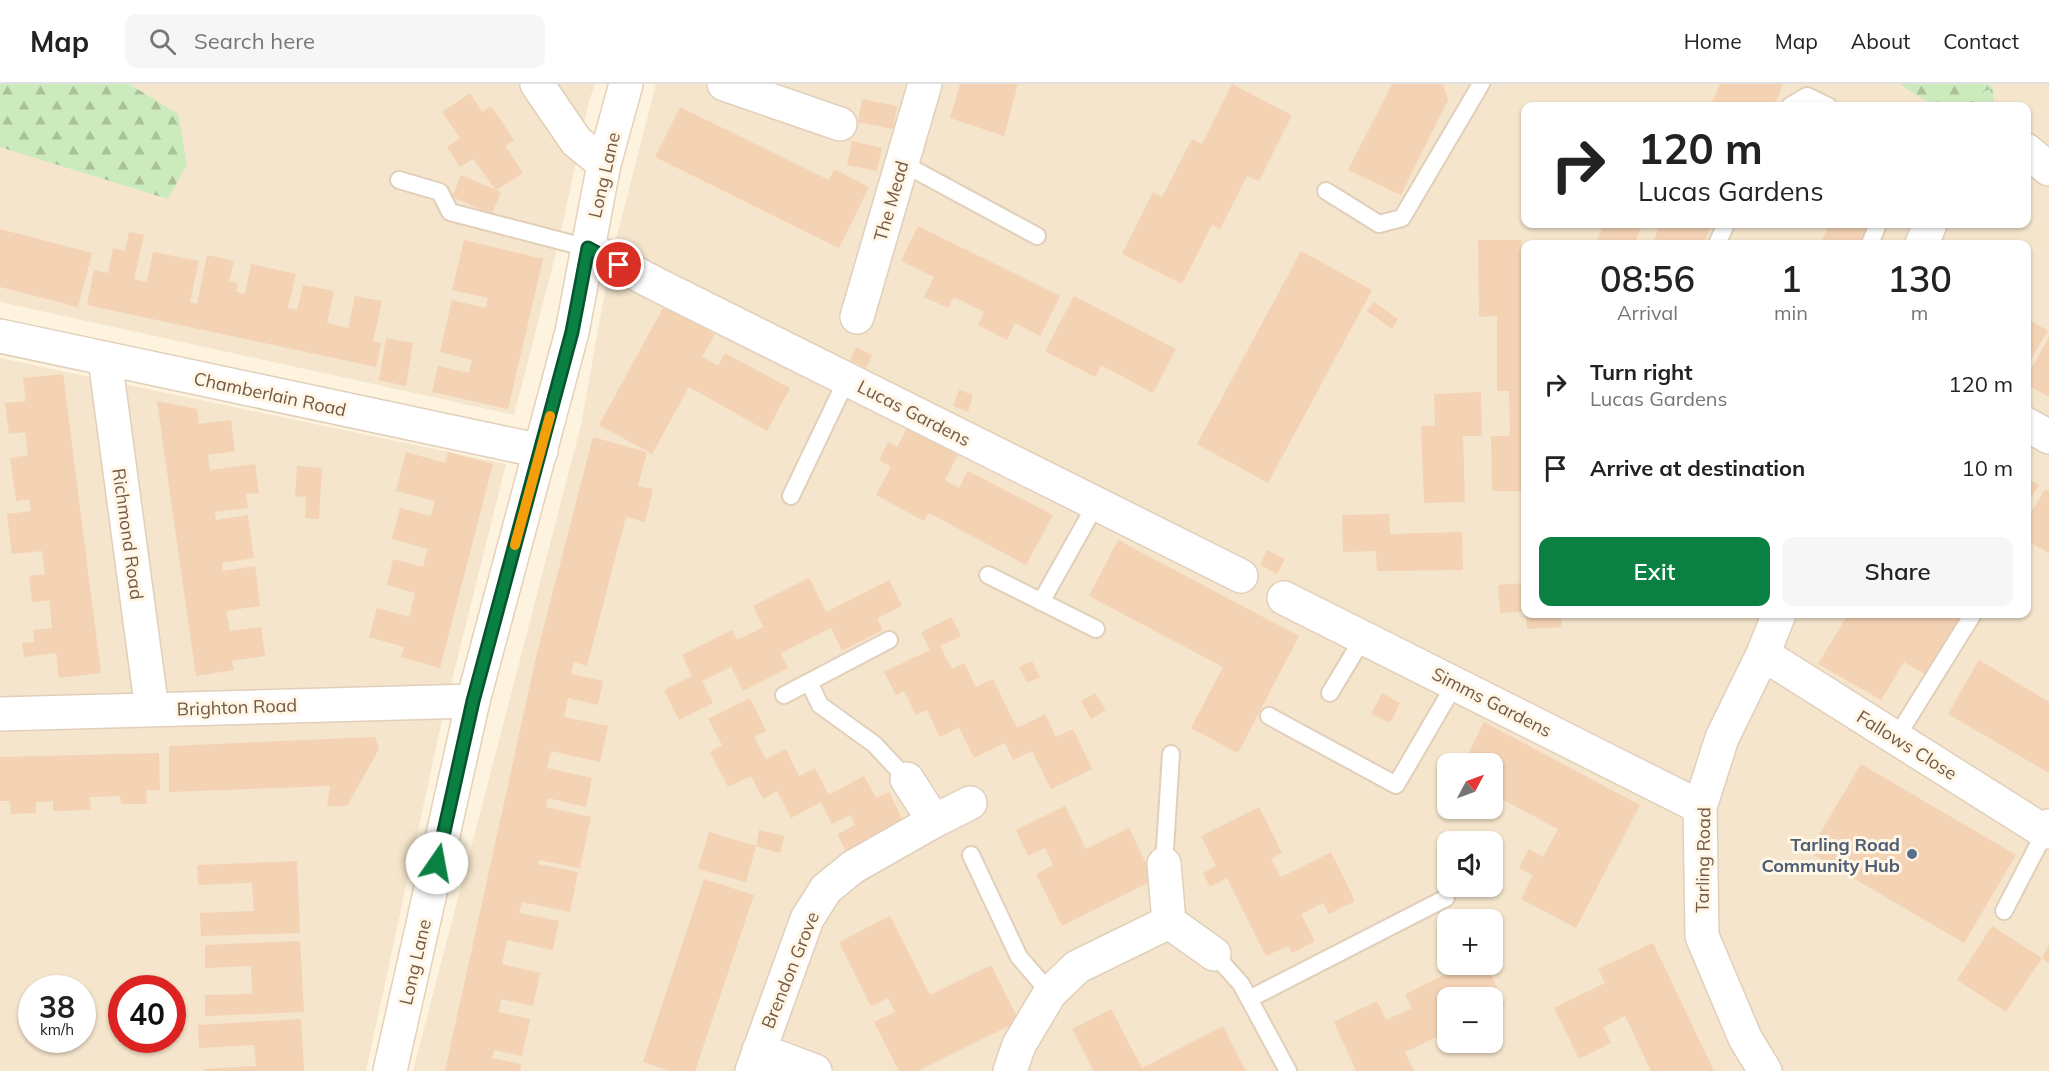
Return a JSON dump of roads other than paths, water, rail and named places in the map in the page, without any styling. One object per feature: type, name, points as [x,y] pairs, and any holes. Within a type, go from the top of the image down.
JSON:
[{"type":"street","points":[[537,84],[576,141],[604,164]]},
{"type":"street","name":"Long Lane","points":[[390,1071],[473,701],[572,332],[604,164],[626,84]]},
{"type":"street","points":[[724,84],[840,124]]},
{"type":"street","name":"The Mead","points":[[857,317],[925,84]]},
{"type":"street","points":[[2031,154],[2049,169]]},
{"type":"street","name":"Lucas Gardens","points":[[588,248],[1241,576]]},
{"type":"street","name":"Chamberlain Road","points":[[0,336],[541,451]]},
{"type":"street","name":"Richmond Road","points":[[105,359],[152,710]]},
{"type":"street","points":[[2031,427],[2049,437]]},
{"type":"street","name":"Simms Gardens","points":[[1284,598],[1701,807]]},
{"type":"street","name":"Tarling Road","points":[[1765,1071],[1745,1038],[1702,936],[1701,807],[1722,738],[1763,654],[1777,618]]},
{"type":"street","name":"Fallows Close","points":[[1763,654],[2047,829]]},
{"type":"street","name":"Brighton Road","points":[[0,714],[473,701]]},
{"type":"street","points":[[907,779],[934,821]]},
{"type":"street","name":"Brendon Grove","points":[[755,1060],[807,919],[826,889],[853,867],[970,803]]},
{"type":"street","points":[[1164,864],[1170,922],[1214,954]]},
{"type":"street","points":[[1010,1071],[1019,1045],[1050,993],[1077,967],[1170,922]]},
{"type":"street","points":[[755,1060],[815,1071]]},
{"type":"lane","points":[[1326,191],[1379,224],[1402,218],[1481,84]]},
{"type":"lane","points":[[1797,102],[1807,96],[1820,102]]},
{"type":"lane","points":[[902,163],[1036,236]]},
{"type":"lane","points":[[399,180],[440,192],[450,212],[588,248]]},
{"type":"lane","points":[[791,496],[847,379]]},
{"type":"lane","points":[[1041,602],[1096,504]]},
{"type":"lane","points":[[988,574],[1096,629]]},
{"type":"lane","points":[[1896,738],[1971,618]]},
{"type":"lane","points":[[1330,693],[1363,638]]},
{"type":"lane","points":[[784,695],[889,640]]},
{"type":"lane","points":[[808,682],[820,705],[874,744],[907,779]]},
{"type":"lane","points":[[1269,716],[1396,785],[1455,684]]},
{"type":"lane","points":[[1164,864],[1172,754]]},
{"type":"lane","points":[[2004,911],[2047,829]]},
{"type":"lane","points":[[971,855],[1019,957],[1050,993]]},
{"type":"lane","points":[[1249,999],[1446,898]]},
{"type":"lane","points":[[1214,954],[1240,984],[1288,1071]]},
{"type":"place","name":"Tarling Road Community Hub","points":[[1912,854]]}]
